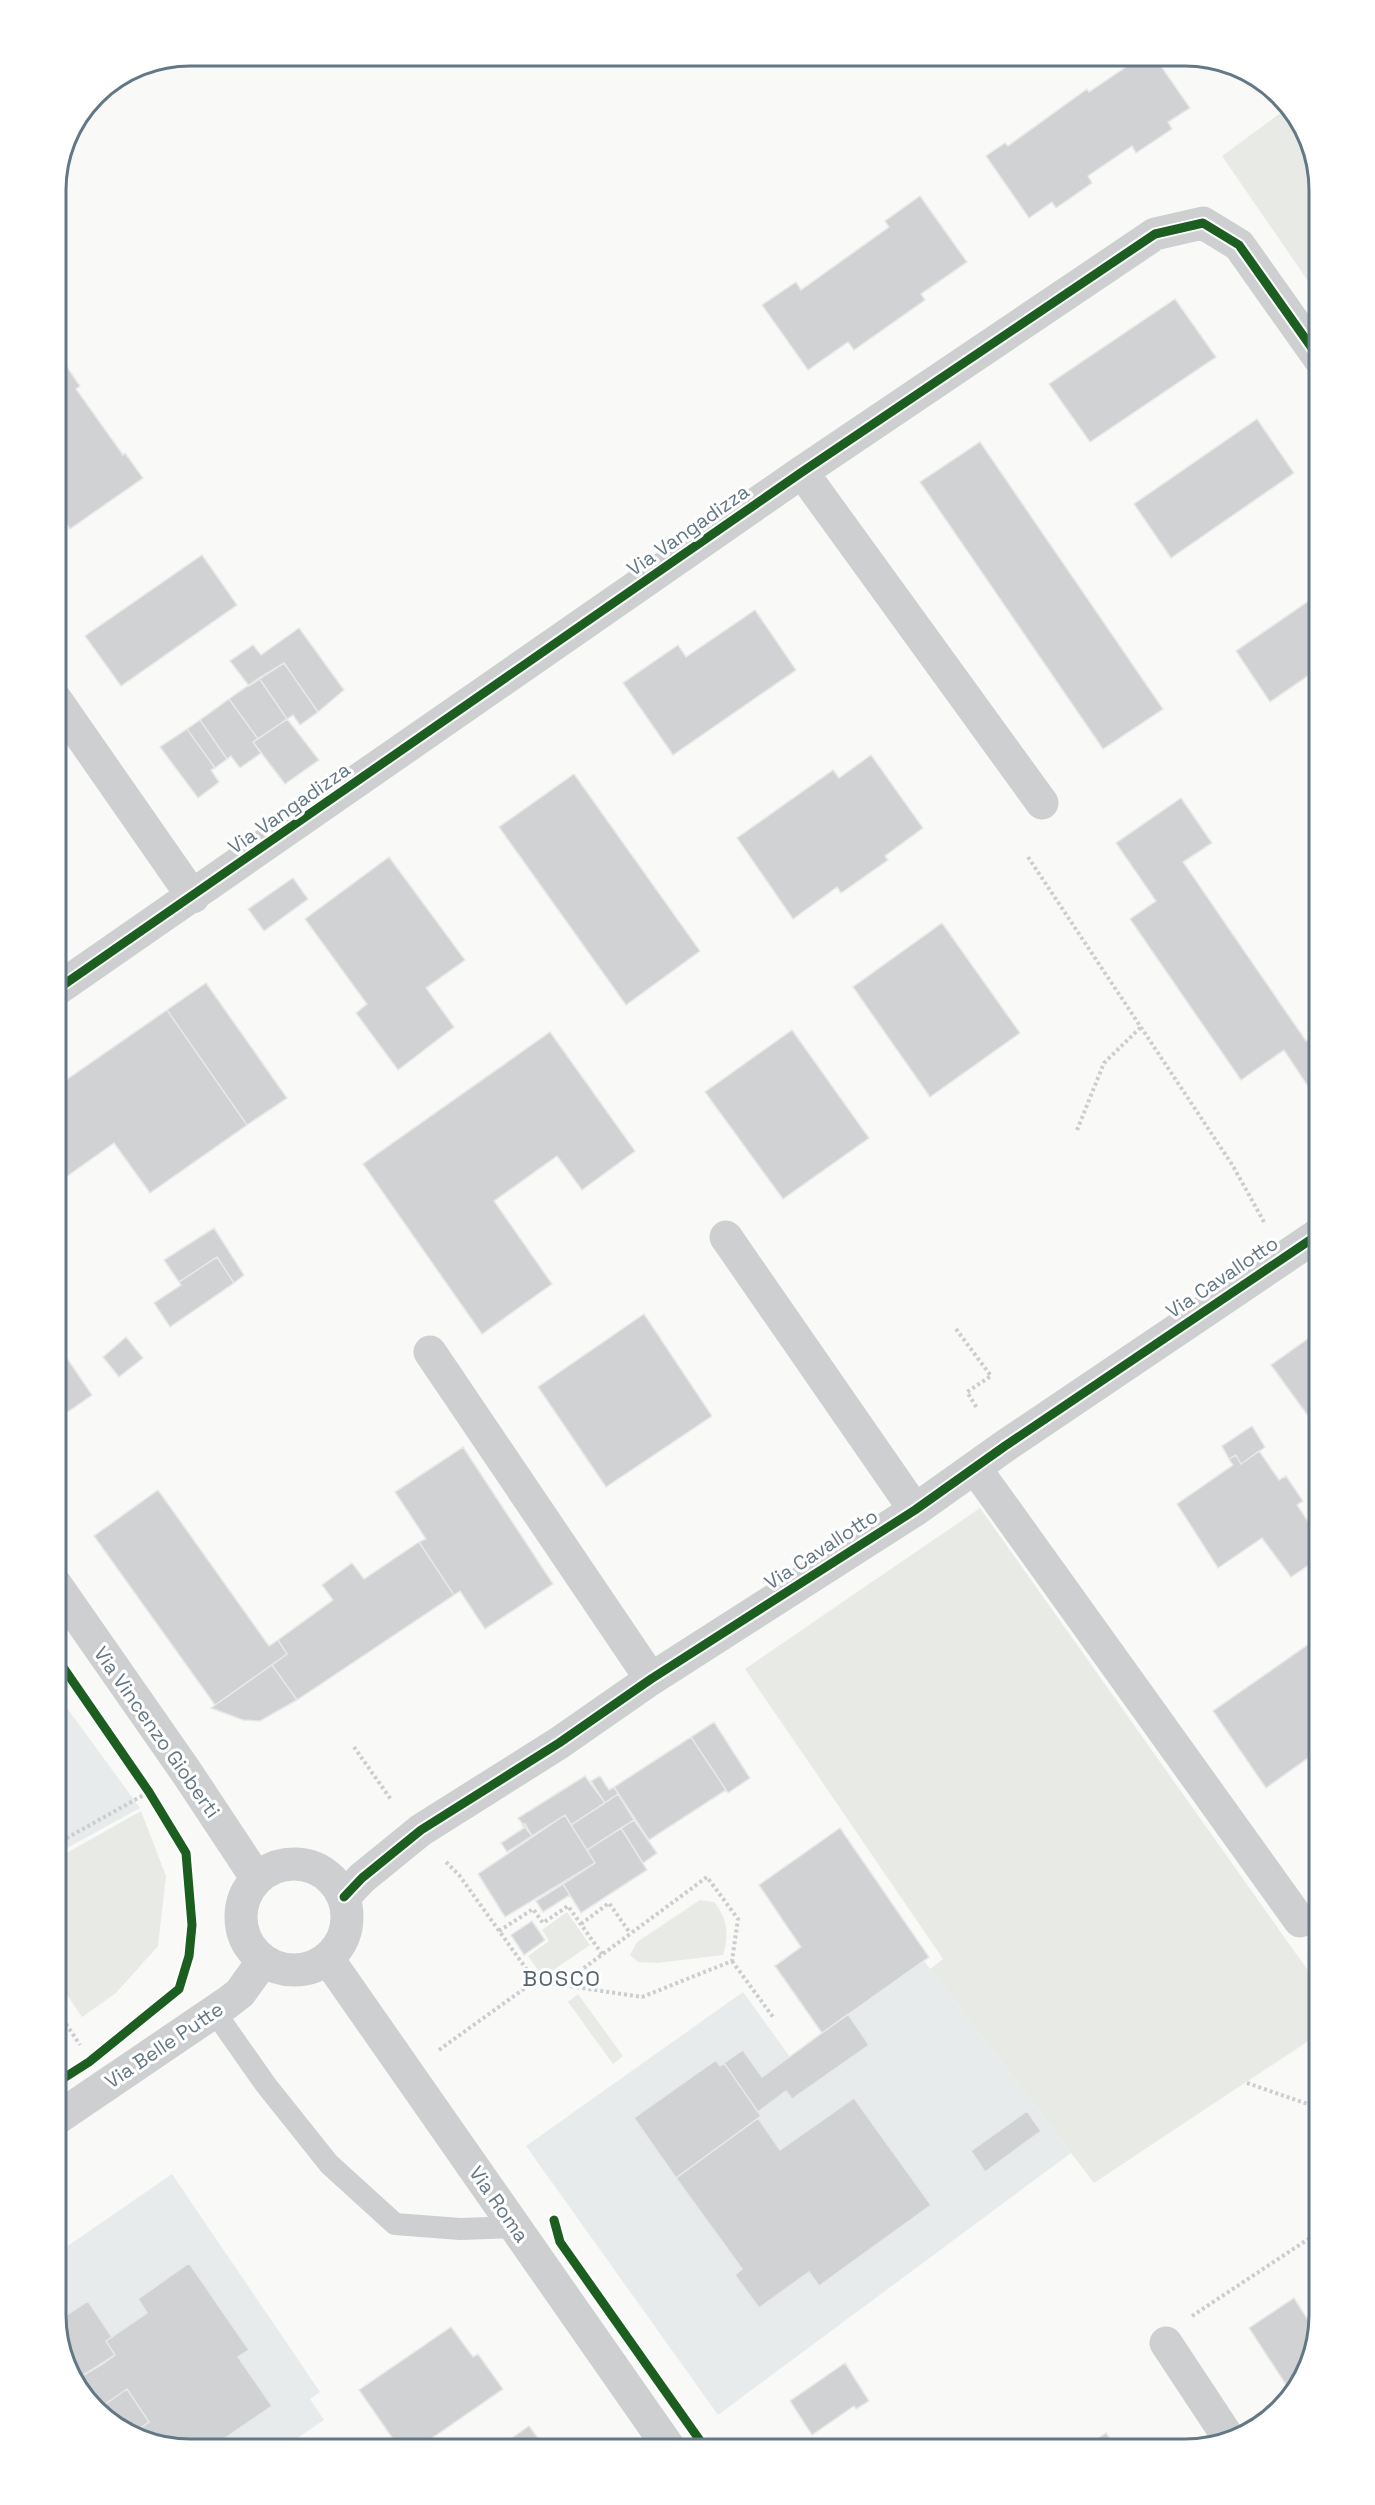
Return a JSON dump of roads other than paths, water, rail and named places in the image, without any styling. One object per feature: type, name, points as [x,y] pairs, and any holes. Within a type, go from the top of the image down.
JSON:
[{"type":"street","name":"Via Vangadizza","points":[[66,983],[802,472],[1155,234],[1203,223],[1239,245],[1309,343]]},
{"type":"street","points":[[802,472],[1042,803]]},
{"type":"street","points":[[66,714],[193,897]]},
{"type":"street","points":[[726,1237],[915,1510]]},
{"type":"street","name":"Via Cavallotto","points":[[344,1897],[362,1878],[421,1830],[559,1743],[651,1679],[915,1510],[1309,1241]]},
{"type":"street","points":[[430,1352],[651,1679]]},
{"type":"street","points":[[975,1468],[1300,1921]]},
{"type":"street","name":"Via Vincenzo Gioberti","points":[[66,1599],[187,1773],[257,1879]]},
{"type":"street","points":[[288,1864],[306,1864],[322,1871],[336,1882],[344,1897],[348,1914],[346,1931],[339,1946],[328,1959],[313,1968],[296,1971],[279,1968],[263,1961],[252,1950],[244,1936],[241,1921],[242,1906],[247,1891],[271,1868],[288,1864]]},
{"type":"street","name":"Via Roma","points":[[328,1959],[663,2439]]},
{"type":"street","name":"Via Belle Putte","points":[[66,2112],[240,1993],[263,1961]]},
{"type":"street","points":[[1166,2343],[1225,2432]]},
{"type":"lane","points":[[214,2011],[266,2085],[328,2164],[395,2224],[460,2229],[514,2227]]},
{"type":"district","name":"BOSCO","points":[[562,1978]]}]
